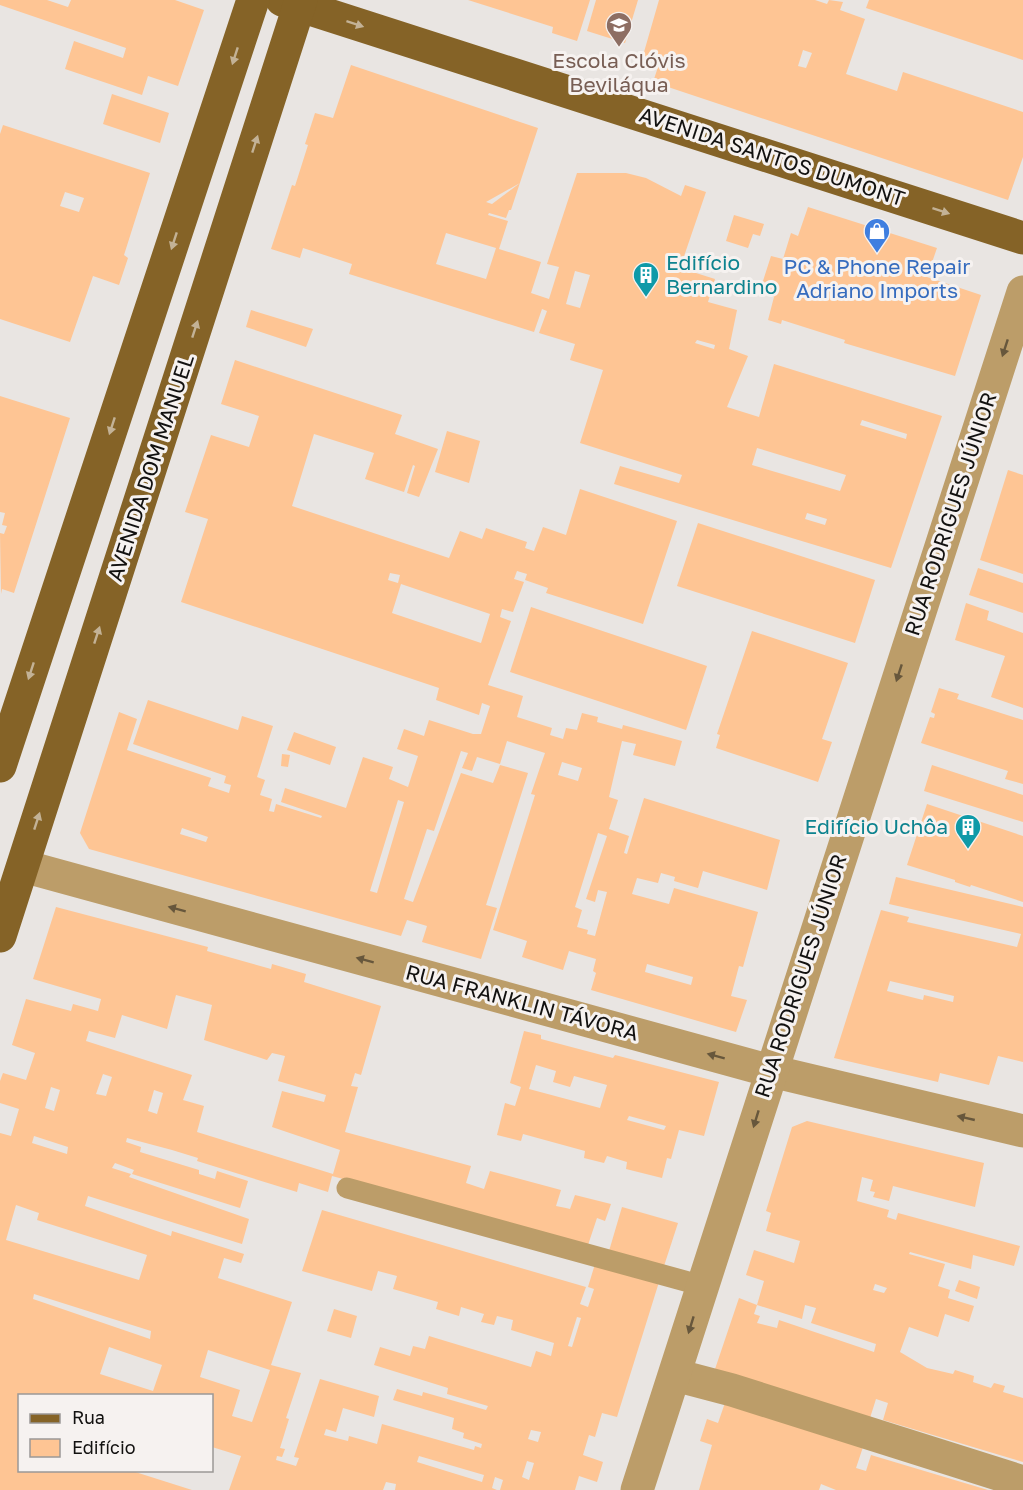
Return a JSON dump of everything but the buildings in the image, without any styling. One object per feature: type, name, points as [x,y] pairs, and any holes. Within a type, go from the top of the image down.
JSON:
[{"type":"main road","points":[[0,766],[253,0]]},
{"type":"main road","name":"AVENIDA SANTOS DUMONT","points":[[294,2],[1023,237]]},
{"type":"main road","name":"AVENIDA DOM MANUEL","points":[[0,936],[294,2]]},
{"type":"street","name":"RUA RODRIGUES JÚNIOR","points":[[637,1490],[1023,292]]},
{"type":"street","name":"RUA FRANKLIN TÁVORA","points":[[23,866],[771,1071],[1023,1131]]},
{"type":"street","points":[[675,1375],[732,1390],[1023,1482]]},
{"type":"lane","points":[[347,1188],[703,1286]]},
{"type":"place","name":"Escola Clóvis Beviláqua","points":[[619,48]]},
{"type":"place","name":"PC & Phone Repair Adriano Imports","points":[[877,254]]},
{"type":"place","name":"Edifício Bernardino","points":[[646,298]]},
{"type":"place","name":"Edifício Uchôa","points":[[968,850]]}]
